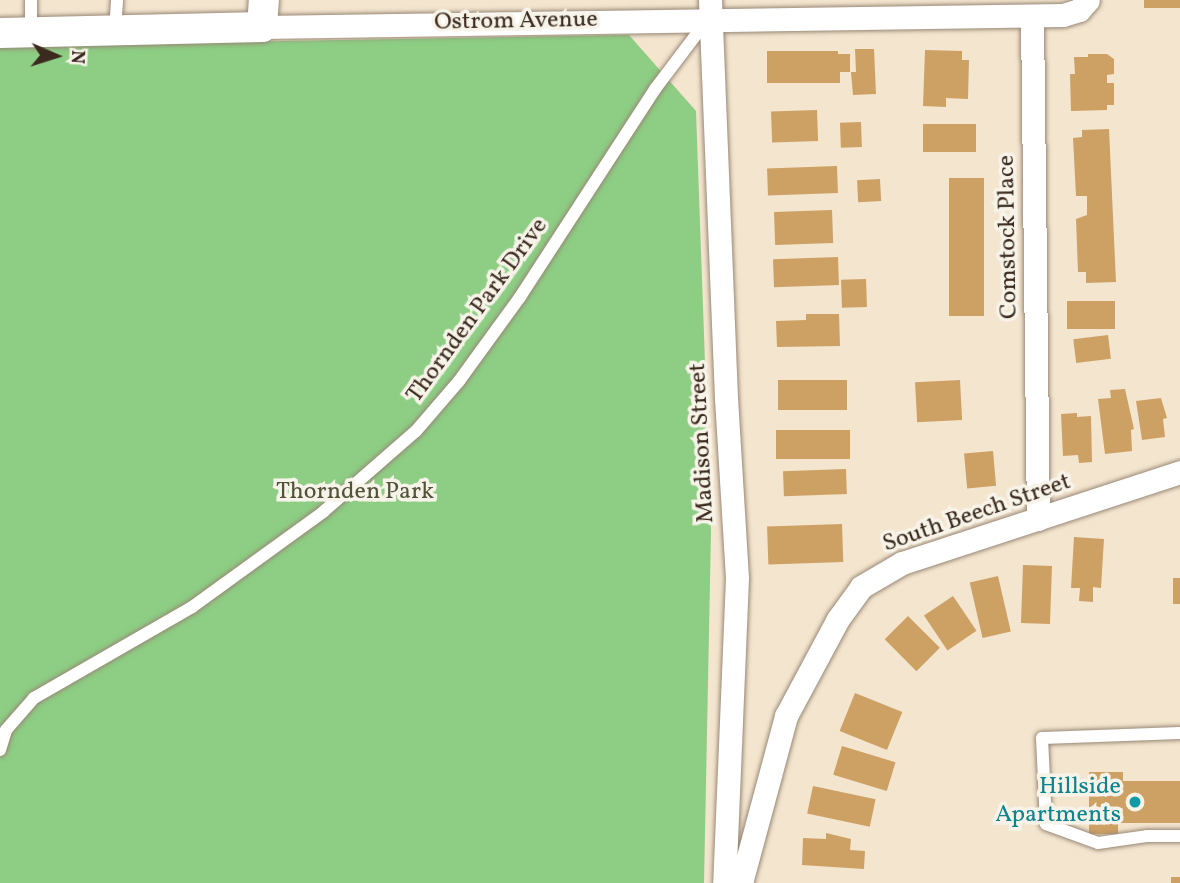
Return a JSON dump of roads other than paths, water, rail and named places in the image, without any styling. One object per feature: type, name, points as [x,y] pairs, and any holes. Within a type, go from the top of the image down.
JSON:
[{"type":"street","points":[[1032,16],[1063,15],[1079,10],[1088,0]]},
{"type":"street","name":"Ostrom Avenue","points":[[0,33],[115,30],[263,14],[709,9],[1032,16]]},
{"type":"street","name":"Madison Street","points":[[709,9],[737,578],[724,883]]},
{"type":"street","name":"Comstock Place","points":[[1032,16],[1038,519]]},
{"type":"street","name":"South Beech Street","points":[[741,883],[786,716],[838,619],[862,587],[902,563],[1180,472]]},
{"type":"lane","points":[[31,0],[31,32]]},
{"type":"lane","points":[[115,30],[117,0]]},
{"type":"lane","name":"Thornden Park Drive","points":[[0,750],[6,730],[34,698],[192,607],[323,512],[416,431],[458,381],[520,297],[709,9]]},
{"type":"lane","points":[[1180,733],[1042,738],[1046,824],[1098,843],[1147,836],[1180,836]]},
{"type":"place","name":"Hillside Apartments","points":[[1135,802]]},
{"type":"park label","name":"Thornden Park","points":[[355,493]]}]
